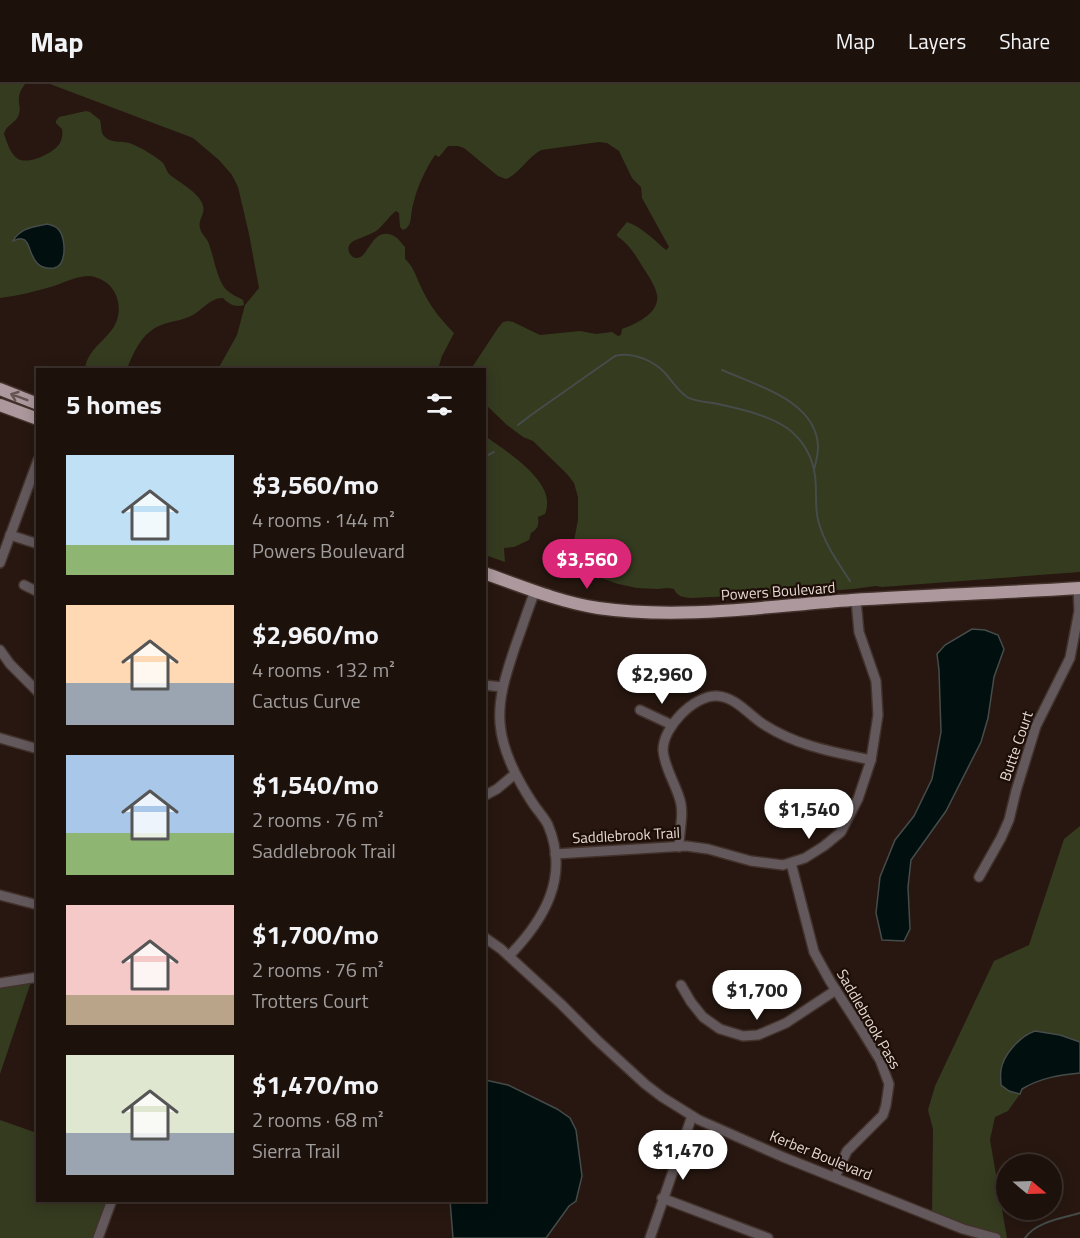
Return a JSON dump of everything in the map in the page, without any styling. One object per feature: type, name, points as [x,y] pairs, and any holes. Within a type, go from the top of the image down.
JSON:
[{"type":"main road","points":[[0,389],[36,403]]},
{"type":"main road","points":[[0,405],[36,418]]},
{"type":"main road","name":"Powers Boulevard","points":[[486,574],[535,591],[595,607],[663,613],[1079,588]]},
{"type":"street","points":[[0,563],[36,465]]},
{"type":"street","points":[[10,535],[36,543]]},
{"type":"street","points":[[24,585],[36,591]]},
{"type":"street","name":"Butte Court","points":[[979,877],[1009,820],[1036,726],[1070,658],[1079,610],[1079,588]]},
{"type":"street","points":[[508,956],[533,929],[543,914],[551,896],[555,877],[556,859],[547,824],[515,774],[500,724],[502,687],[535,591]]},
{"type":"street","name":"Saddlebrook Trail","points":[[555,854],[686,846],[708,849],[752,861],[783,865],[805,858],[841,832],[858,799],[871,760],[878,715],[876,681],[859,632],[856,600]]},
{"type":"street","points":[[0,650],[10,664],[34,688]]},
{"type":"street","points":[[486,685],[502,687]]},
{"type":"street","points":[[679,847],[680,798],[663,748],[672,725],[691,706],[703,699],[718,696],[734,701],[762,724],[788,738],[812,747],[871,760]]},
{"type":"street","points":[[640,710],[672,725]]},
{"type":"street","points":[[0,738],[36,749]]},
{"type":"street","points":[[486,795],[515,774]]},
{"type":"street","name":"Saddlebrook Pass","points":[[790,862],[814,952],[880,1060],[889,1084],[883,1115],[847,1150],[835,1177]]},
{"type":"street","points":[[0,895],[36,904]]},
{"type":"street","name":"Kerber Boulevard","points":[[486,938],[645,1084],[692,1116],[783,1157],[959,1227],[996,1238]]},
{"type":"street","points":[[0,983],[36,977]]},
{"type":"street","points":[[681,985],[703,1017],[720,1029],[743,1035],[758,1035],[786,1023],[836,990]]},
{"type":"street","points":[[650,1238],[692,1116]]},
{"type":"street","points":[[662,1198],[768,1238]]},
{"type":"street","points":[[98,1238],[111,1202]]},
{"type":"street","points":[[956,1238],[959,1227]]},
{"type":"green space","points":[[0,84],[25,84],[19,96],[19,114],[4,134],[15,157],[23,160],[35,159],[52,151],[60,143],[62,136],[62,129],[56,123],[59,117],[90,112],[100,120],[102,134],[108,139],[135,145],[153,155],[163,163],[170,175],[199,198],[203,207],[200,228],[209,244],[221,282],[230,293],[243,300],[244,305],[232,305],[223,298],[219,298],[185,319],[164,324],[150,331],[137,348],[127,368],[85,368],[90,354],[114,327],[118,317],[117,299],[113,289],[107,283],[85,276],[54,286],[0,298]]},
{"type":"green space","points":[[50,84],[1080,84],[1080,572],[812,592],[691,598],[677,594],[674,589],[637,588],[587,573],[574,559],[572,551],[578,520],[578,497],[574,483],[533,441],[523,437],[507,425],[486,405],[486,368],[472,368],[503,322],[513,322],[540,335],[580,331],[596,334],[612,332],[618,336],[621,335],[622,329],[646,317],[655,307],[657,295],[653,284],[632,251],[617,234],[627,222],[643,230],[666,250],[669,247],[642,198],[641,187],[632,178],[619,151],[607,143],[599,142],[541,150],[515,174],[506,179],[498,176],[464,148],[448,146],[439,157],[435,155],[425,173],[415,198],[410,223],[406,228],[403,230],[400,227],[399,213],[396,211],[376,231],[350,244],[349,252],[356,258],[362,256],[375,239],[382,234],[394,236],[405,247],[405,259],[413,269],[428,300],[454,333],[438,368],[219,368],[237,335],[245,305],[259,288],[238,187],[232,175],[219,160],[193,138]]},
{"type":"green space","points":[[486,437],[524,465],[541,485],[546,495],[546,511],[538,517],[537,528],[531,533],[529,540],[514,547],[504,548],[505,562],[486,555]]},
{"type":"green space","points":[[1080,826],[1080,1042],[1060,1035],[1007,1054],[1001,1070],[1001,1085],[1009,1091],[1020,1094],[1008,1111],[995,1117],[990,1140],[996,1175],[996,1220],[1004,1220],[1007,1238],[995,1238],[932,1216],[933,1129],[928,1110],[935,1086],[994,961],[1029,945],[1064,839]]},
{"type":"green space","points":[[32,979],[0,1074],[0,983]]},
{"type":"green space","points":[[0,1120],[36,1133],[36,1202],[111,1202],[98,1238],[0,1238]]},
{"type":"shaded area","points":[[47,224],[58,229],[63,239],[63,257],[58,266],[54,268],[39,265],[28,244],[22,239],[13,241],[23,231]]},
{"type":"shaded area","points":[[972,629],[985,630],[998,635],[1004,649],[994,677],[988,718],[981,742],[946,811],[911,860],[908,887],[910,929],[904,941],[882,940],[876,913],[880,877],[895,840],[914,816],[932,779],[941,732],[937,654],[945,645]]},
{"type":"shaded area","points":[[1035,1031],[1060,1035],[1080,1042],[1080,1073],[1043,1080],[1022,1089],[1020,1094],[1009,1091],[1001,1085],[1002,1064],[1018,1042]]},
{"type":"shaded area","points":[[486,1080],[508,1085],[557,1109],[570,1118],[576,1130],[582,1176],[576,1201],[569,1206],[546,1238],[453,1238],[450,1202],[486,1202]]},
{"type":"waterway","points":[[518,425],[615,356],[635,356],[649,361],[665,373],[687,397],[763,416],[780,423],[797,437],[813,464],[817,514],[821,528],[831,552],[850,581]]},
{"type":"waterway","points":[[722,370],[767,389],[796,406],[815,431],[818,447],[814,470]]},
{"type":"waterway","points":[[486,456],[494,452]]},
{"type":"waterway","points":[[1025,1238],[1042,1224],[1080,1213]]}]
